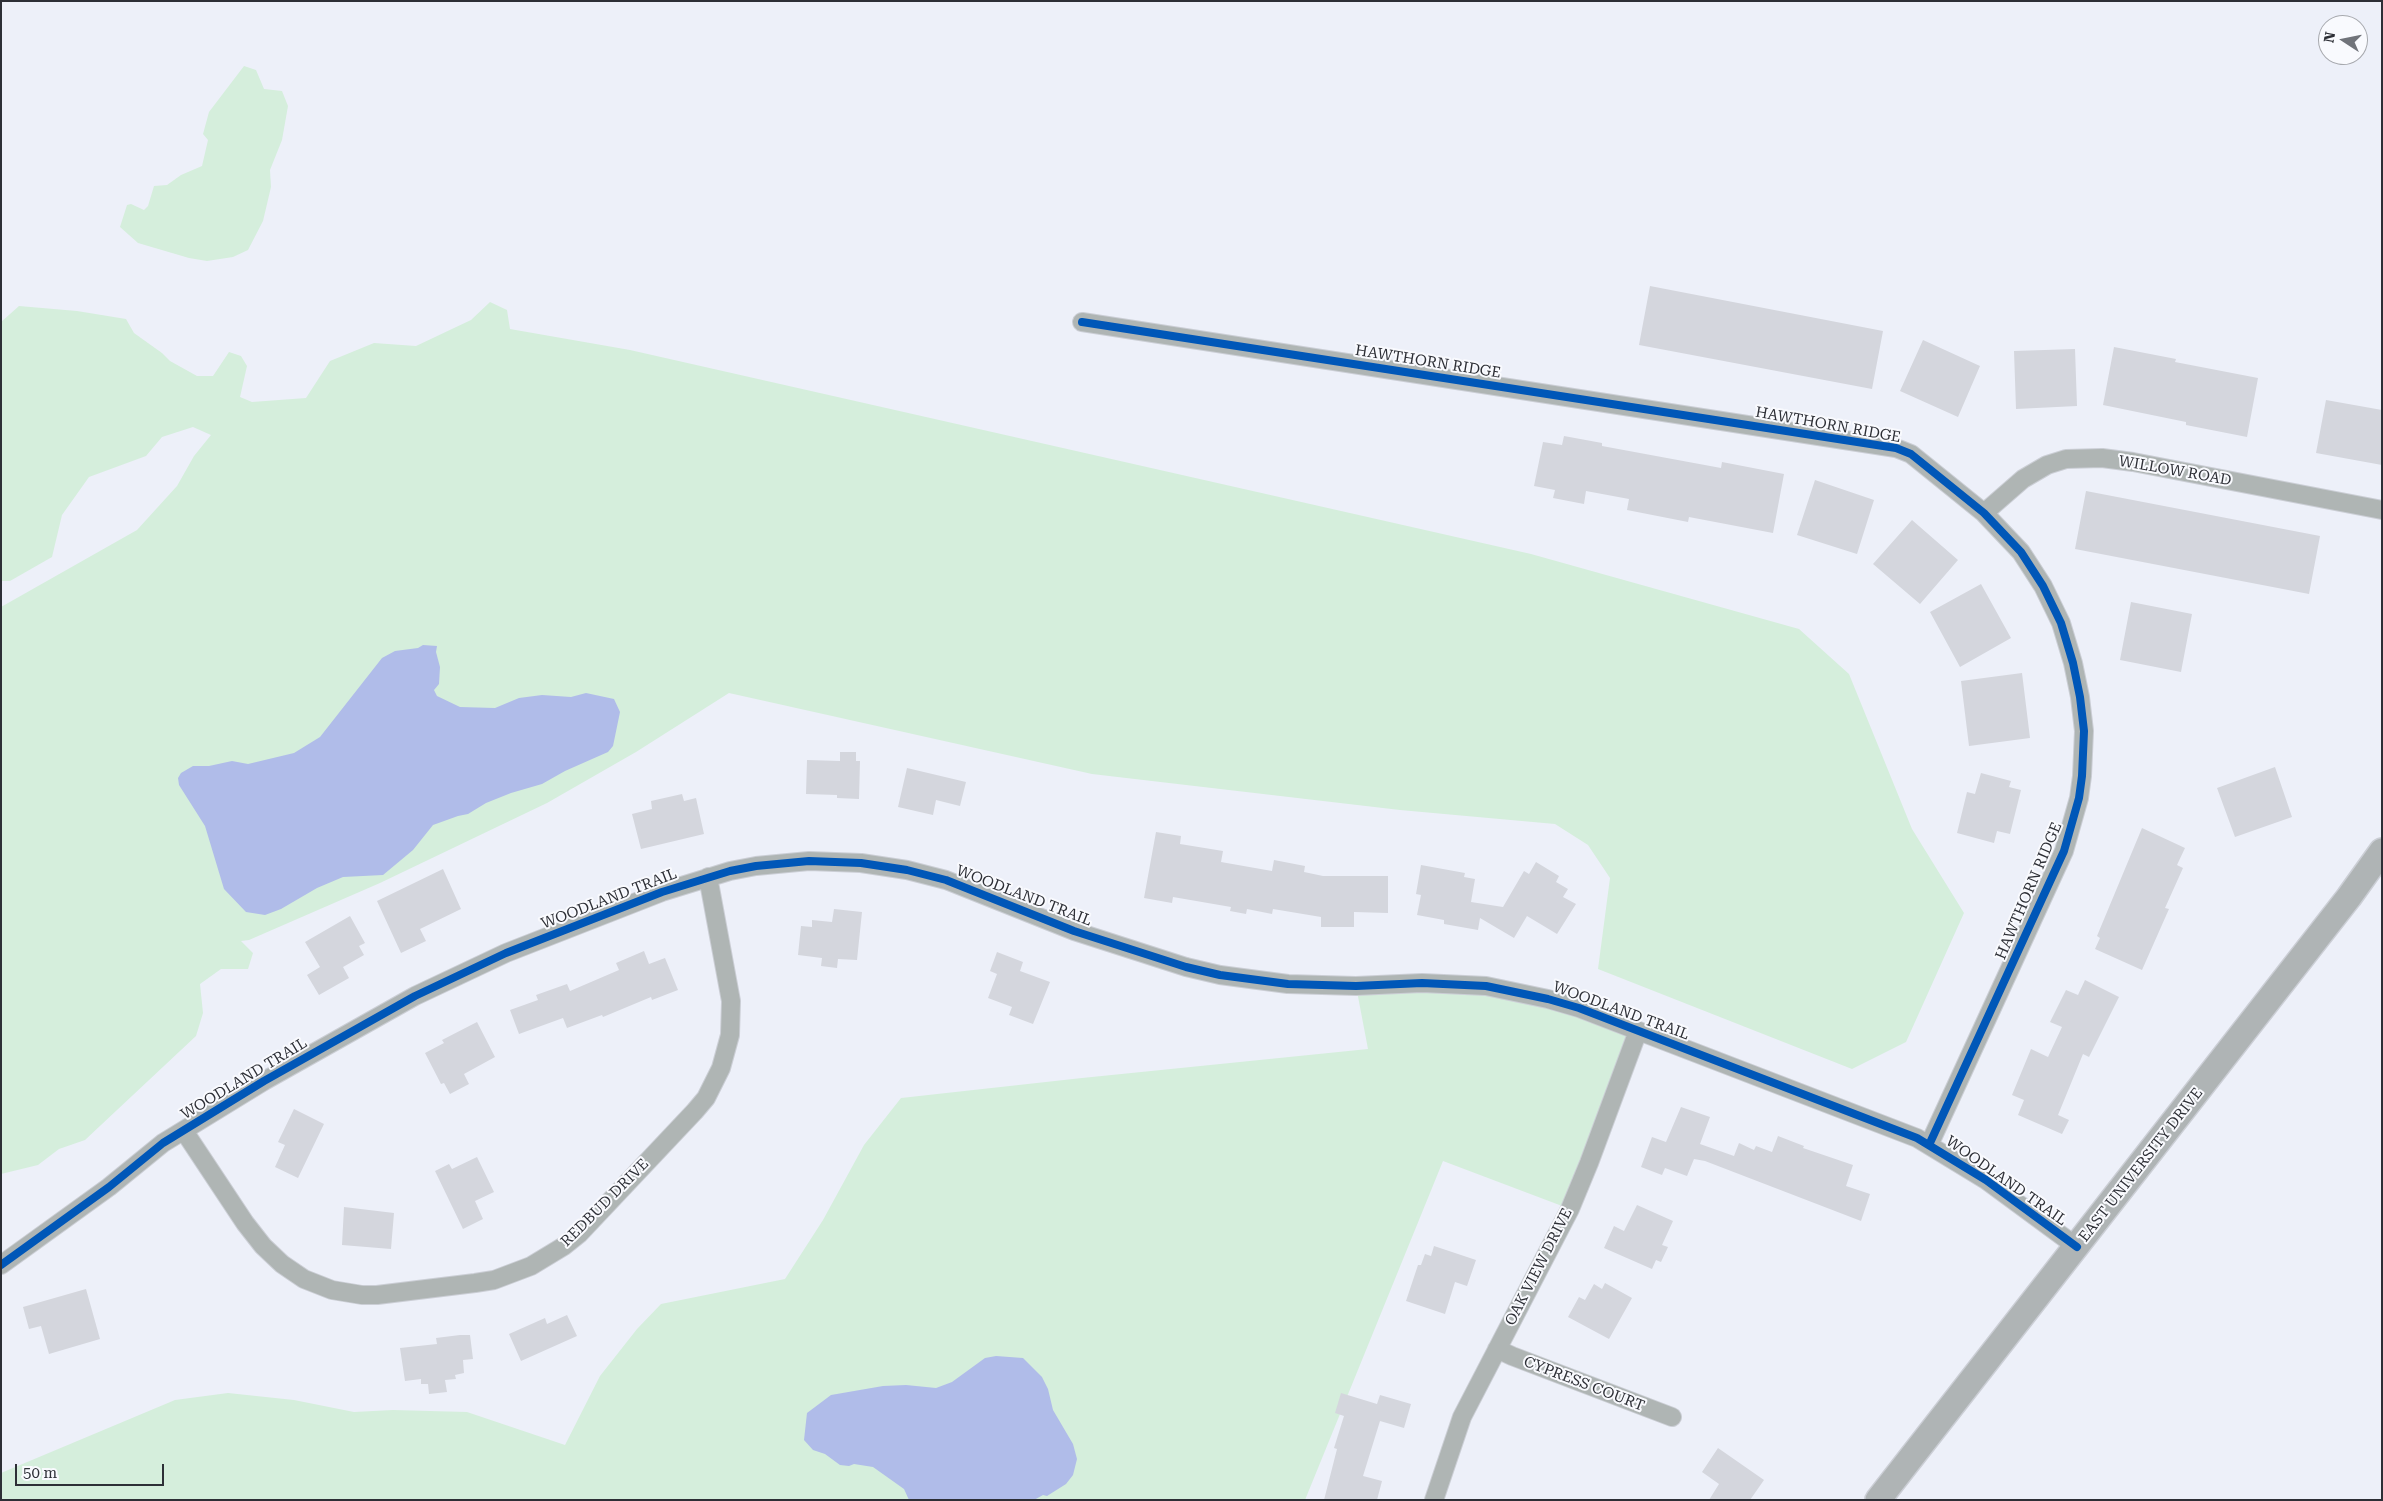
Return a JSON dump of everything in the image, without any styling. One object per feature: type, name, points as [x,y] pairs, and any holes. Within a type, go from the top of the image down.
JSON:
[{"type":"main road","name":"EAST UNIVERSITY DRIVE","points":[[1878,1500],[2349,897],[2382,851]]},
{"type":"street","name":"HAWTHORN RIDGE","points":[[1082,322],[1896,448],[1911,454],[1984,513],[2021,552],[2043,586],[2061,623],[2074,663],[2080,697],[2084,731],[2082,776],[2077,807],[2064,851],[1929,1145]]},
{"type":"street","name":"WILLOW ROAD","points":[[1984,513],[2023,478],[2047,464],[2066,459],[2102,458],[2133,462],[2382,510]]},
{"type":"street","name":"WOODLAND TRAIL","points":[[1,1265],[109,1187],[156,1149],[281,1072],[415,996],[506,953],[643,899],[708,877],[756,866],[809,861],[861,863],[908,870],[946,880],[1019,910],[1120,947],[1220,975],[1288,984],[1356,986],[1422,983],[1486,986],[1548,999],[1638,1031],[1917,1138],[1986,1180],[2077,1247]]},
{"type":"street","name":"REDBUD DRIVE","points":[[184,1131],[245,1223],[264,1246],[282,1264],[304,1279],[332,1290],[378,1295],[494,1280],[531,1266],[564,1246],[579,1234],[695,1111],[706,1098],[722,1068],[730,1035],[731,1001],[708,877]]},
{"type":"street","name":"OAK VIEW DRIVE","points":[[1434,1500],[1462,1416],[1570,1209],[1638,1031]]},
{"type":"street","name":"CYPRESS COURT","points":[[1497,1349],[1672,1418]]},
{"type":"green space","points":[[244,66],[256,70],[264,89],[282,91],[288,106],[282,140],[270,170],[271,187],[263,221],[248,250],[233,257],[207,261],[189,258],[138,243],[120,227],[127,205],[131,204],[144,210],[148,206],[154,186],[167,185],[181,175],[202,166],[208,140],[203,134],[209,112]]},
{"type":"green space","points":[[490,302],[507,310],[510,329],[630,350],[1531,554],[1799,629],[1849,674],[1912,829],[1964,913],[1906,1042],[1852,1069],[1598,969],[1610,878],[1588,845],[1555,824],[1400,810],[1092,774],[729,693],[636,752],[547,803],[380,883],[249,940],[241,941],[253,953],[248,969],[221,969],[200,984],[203,1013],[196,1036],[85,1140],[59,1149],[38,1165],[1,1174],[1,607],[137,530],[177,486],[194,456],[211,435],[193,427],[162,437],[146,456],[89,477],[62,515],[52,557],[10,581],[1,581],[1,322],[19,306],[77,311],[126,319],[134,333],[170,361],[197,376],[213,376],[229,352],[241,356],[247,366],[240,397],[252,402],[306,398],[330,361],[374,343],[416,346],[471,320]]},
{"type":"green space","points":[[1454,984],[1638,1031],[1570,1209],[1443,1161],[1305,1500],[1,1500],[1,1473],[175,1400],[228,1393],[294,1400],[354,1412],[393,1410],[467,1412],[565,1445],[600,1376],[637,1329],[661,1304],[785,1279],[823,1220],[864,1145],[901,1098],[1368,1049],[1356,986]]},
{"type":"water","points":[[423,645],[437,646],[436,652],[440,667],[439,684],[434,690],[437,696],[460,707],[495,708],[519,698],[542,695],[571,697],[586,693],[614,699],[620,712],[613,746],[608,752],[565,771],[542,784],[511,793],[486,803],[468,814],[433,825],[413,850],[383,875],[343,877],[317,888],[281,909],[265,915],[246,912],[224,889],[205,826],[179,785],[178,778],[181,773],[193,766],[209,766],[232,761],[248,764],[294,753],[320,737],[382,658],[395,651],[418,648]]},
{"type":"water","points":[[996,1356],[1023,1358],[1042,1377],[1048,1389],[1053,1410],[1073,1444],[1077,1459],[1073,1475],[1066,1484],[1047,1496],[1043,1495],[1034,1500],[909,1500],[904,1489],[873,1467],[854,1464],[849,1466],[840,1465],[825,1454],[813,1450],[804,1440],[807,1413],[831,1395],[883,1386],[906,1385],[936,1388],[952,1382],[985,1358]]},
{"type":"building","points":[[1650,286],[1883,331],[1872,389],[1639,345]]},
{"type":"building","points":[[1923,340],[1980,366],[1958,417],[1900,391]]},
{"type":"building","points":[[2114,347],[2176,359],[2175,362],[2258,378],[2247,437],[2186,425],[2186,422],[2103,405]]},
{"type":"building","points":[[2075,349],[2077,406],[2016,409],[2014,351]]},
{"type":"building","points":[[2326,400],[2382,410],[2382,465],[2316,453]]},
{"type":"building","points":[[1564,436],[1602,443],[1602,446],[1721,468],[1722,462],[1784,474],[1773,533],[1689,517],[1688,522],[1627,510],[1629,499],[1586,491],[1584,504],[1553,498],[1555,490],[1534,486],[1543,442],[1562,445]]},
{"type":"building","points":[[1815,480],[1874,500],[1857,554],[1797,535]]},
{"type":"building","points":[[2086,491],[2320,536],[2309,594],[2075,549]]},
{"type":"building","points":[[1912,520],[1958,560],[1920,604],[1873,564]]},
{"type":"building","points":[[1981,584],[2011,638],[1960,667],[1930,612]]},
{"type":"building","points":[[2131,602],[2192,614],[2181,672],[2120,660]]},
{"type":"building","points":[[2022,673],[2030,738],[1969,746],[1961,681]]},
{"type":"building","points":[[840,752],[856,752],[856,761],[860,761],[859,799],[837,798],[837,795],[806,794],[807,760],[840,761]]},
{"type":"building","points":[[2275,767],[2292,817],[2235,837],[2217,788]]},
{"type":"building","points":[[907,768],[966,782],[960,806],[936,800],[933,815],[898,807]]},
{"type":"building","points":[[1981,773],[2011,781],[2009,787],[2021,790],[2010,834],[1997,831],[1994,843],[1957,833],[1967,792],[1975,794]]},
{"type":"building","points":[[682,794],[684,801],[696,798],[704,834],[641,849],[632,814],[652,809],[651,801]]},
{"type":"building","points":[[2142,828],[2185,848],[2177,865],[2183,868],[2165,908],[2169,909],[2142,970],[2095,949],[2100,938],[2097,936]]},
{"type":"building","points":[[1156,832],[1181,836],[1180,844],[1223,851],[1221,862],[1272,871],[1274,860],[1305,866],[1304,872],[1323,876],[1388,876],[1388,913],[1354,912],[1354,927],[1321,927],[1321,917],[1273,909],[1272,914],[1247,909],[1246,914],[1230,911],[1231,907],[1173,897],[1172,903],[1144,898]]},
{"type":"building","points":[[1536,862],[1559,876],[1556,882],[1568,889],[1563,897],[1576,904],[1557,934],[1527,916],[1514,938],[1480,918],[1478,930],[1444,924],[1444,920],[1417,915],[1421,895],[1416,894],[1421,865],[1465,873],[1464,877],[1475,879],[1471,902],[1503,907],[1524,871],[1529,874]]},
{"type":"building","points":[[443,869],[461,909],[420,929],[426,941],[401,953],[377,901]]},
{"type":"building","points":[[834,909],[862,912],[857,960],[838,959],[837,968],[821,966],[822,958],[798,955],[801,926],[812,927],[812,920],[832,922]]},
{"type":"building","points":[[350,916],[365,943],[359,946],[364,955],[343,967],[349,978],[319,995],[307,975],[320,967],[305,942]]},
{"type":"building","points":[[644,951],[649,964],[665,958],[678,990],[652,1000],[651,997],[603,1017],[602,1015],[567,1028],[563,1018],[519,1034],[510,1010],[538,1000],[536,995],[567,984],[570,991],[619,970],[616,963]]},
{"type":"building","points":[[997,952],[1023,962],[1020,971],[1050,982],[1033,1024],[1009,1015],[1012,1007],[988,998],[997,974],[990,971]]},
{"type":"building","points":[[2085,980],[2119,997],[2089,1057],[2083,1054],[2058,1115],[2069,1120],[2062,1134],[2018,1115],[2024,1100],[2012,1095],[2031,1049],[2048,1057],[2062,1027],[2050,1022],[2066,990],[2078,995]]},
{"type":"building","points":[[477,1022],[495,1057],[464,1074],[469,1084],[450,1094],[444,1083],[441,1084],[425,1053],[444,1043],[442,1040]]},
{"type":"building","points":[[1681,1107],[1710,1117],[1700,1144],[1734,1156],[1739,1143],[1754,1150],[1756,1146],[1772,1152],[1778,1136],[1804,1146],[1803,1148],[1853,1165],[1846,1186],[1870,1194],[1861,1221],[1705,1161],[1694,1159],[1687,1176],[1665,1168],[1662,1175],[1641,1167],[1652,1137],[1666,1142]]},
{"type":"building","points":[[294,1109],[324,1124],[298,1178],[275,1167],[285,1145],[278,1142]]},
{"type":"building","points":[[477,1157],[494,1192],[475,1201],[483,1219],[463,1229],[435,1171],[449,1164],[452,1169]]},
{"type":"building","points":[[1637,1205],[1673,1221],[1662,1245],[1668,1247],[1661,1262],[1656,1260],[1652,1269],[1604,1248],[1614,1226],[1624,1231]]},
{"type":"building","points":[[344,1207],[394,1213],[391,1249],[342,1245]]},
{"type":"building","points":[[1434,1246],[1476,1260],[1467,1286],[1455,1282],[1445,1314],[1406,1301],[1418,1265],[1421,1265],[1425,1254],[1431,1256]]},
{"type":"building","points":[[1605,1283],[1632,1298],[1609,1339],[1568,1317],[1579,1297],[1585,1300],[1594,1284],[1602,1289]]},
{"type":"building","points":[[86,1289],[100,1339],[49,1354],[41,1326],[29,1329],[23,1307]]},
{"type":"building","points":[[567,1315],[577,1336],[521,1361],[509,1334],[545,1318],[547,1324]]},
{"type":"building","points":[[470,1335],[473,1359],[463,1360],[464,1373],[455,1375],[456,1379],[445,1380],[447,1392],[429,1394],[428,1384],[421,1384],[421,1379],[405,1381],[400,1348],[437,1344],[436,1338]]},
{"type":"building","points":[[1341,1393],[1377,1404],[1380,1395],[1411,1404],[1404,1428],[1380,1421],[1363,1476],[1382,1481],[1377,1500],[1324,1500],[1337,1449],[1334,1448],[1344,1416],[1335,1413]]},
{"type":"building","points":[[1718,1448],[1764,1480],[1750,1500],[1709,1500],[1719,1484],[1702,1472]]},
{"type":"cycle path","points":[[1082,322],[1896,448],[1911,454],[1984,513],[2021,552],[2043,586],[2061,623],[2073,663],[2080,697],[2084,731],[2082,776],[2079,798],[2064,851],[1929,1145]]},
{"type":"cycle path","points":[[1,1265],[109,1187],[163,1143],[264,1081],[415,996],[506,953],[662,892],[730,871],[756,866],[809,861],[861,863],[907,870],[946,880],[1074,931],[1186,967],[1220,975],[1288,984],[1356,986],[1422,983],[1486,986],[1548,999],[1579,1008],[1917,1138],[1986,1180],[2077,1247]]}]
